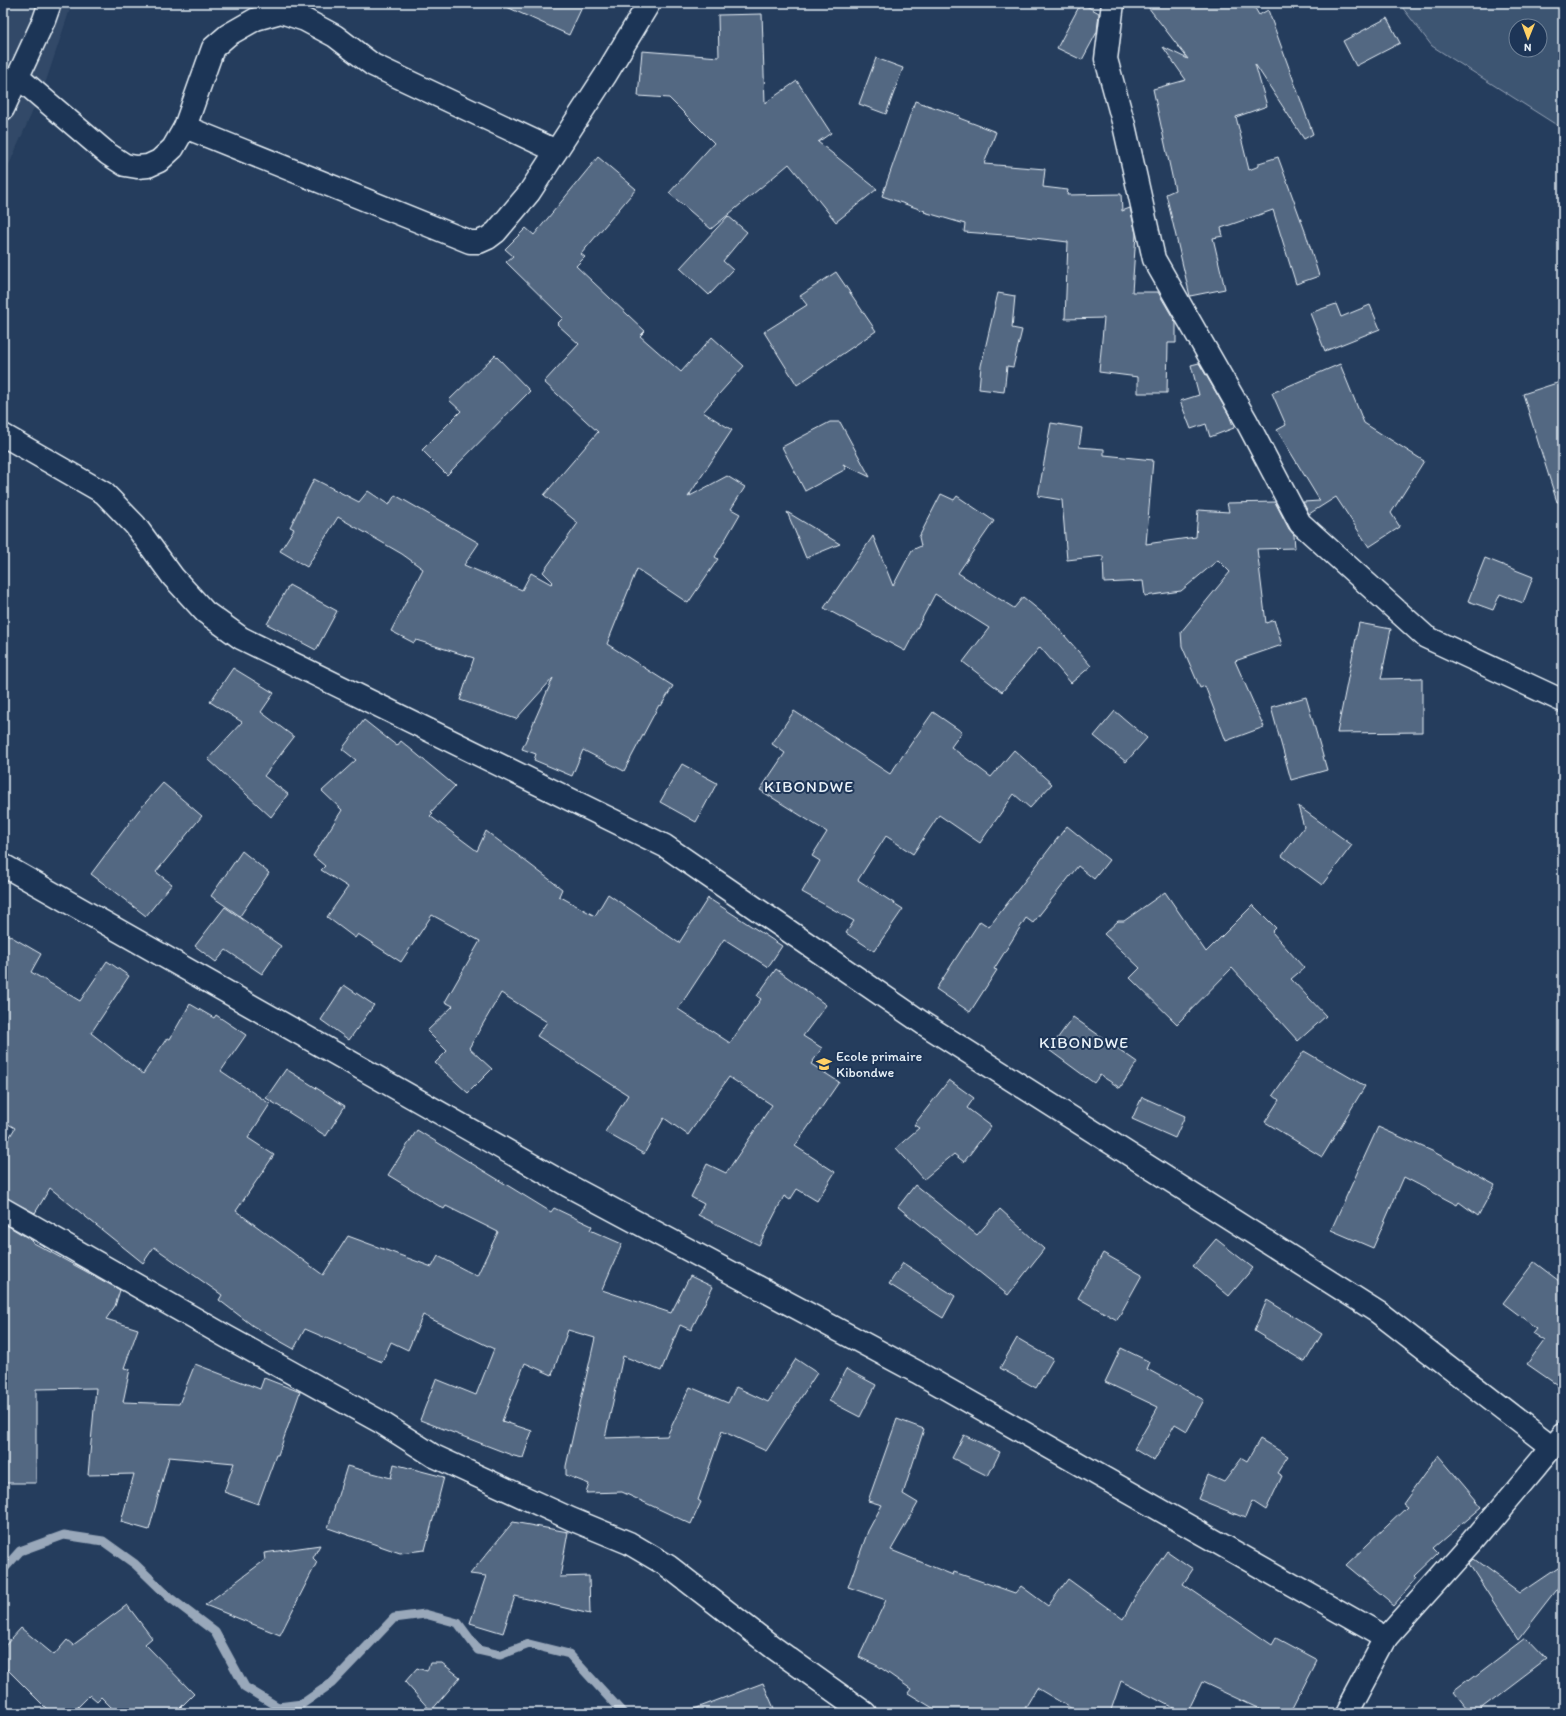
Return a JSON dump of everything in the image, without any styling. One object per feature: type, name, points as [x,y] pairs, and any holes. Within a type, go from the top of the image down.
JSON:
[{"type":"street","points":[[3,110],[19,78],[50,3]]},
{"type":"street","points":[[185,127],[470,242],[479,242],[496,232],[530,193],[605,76],[649,3]]},
{"type":"street","points":[[1113,3],[1106,59],[1124,125],[1154,259],[1247,422],[1300,523],[1426,637],[1563,701]]},
{"type":"street","points":[[19,78],[108,154],[125,165],[137,167],[148,166],[158,161],[174,148],[185,127],[213,48],[228,35],[256,19],[281,12],[305,20],[335,36],[373,65],[556,152]]},
{"type":"street","points":[[3,435],[104,493],[135,525],[173,577],[205,612],[241,638],[665,846],[924,1024],[1379,1313],[1557,1440],[1473,1541],[1386,1638],[1346,1713]]},
{"type":"street","points":[[3,865],[567,1185],[917,1372],[1386,1638]]},
{"type":"street","points":[[3,1209],[220,1333],[379,1421],[434,1456],[571,1519],[629,1543],[668,1566],[774,1648],[865,1713]]},
{"type":"shaded area","points":[[3,3],[72,3],[46,81],[3,178]]},
{"type":"shaded area","points":[[1399,3],[1563,3],[1563,129],[1432,46]]},
{"type":"building","points":[[498,3],[584,3],[569,35]]},
{"type":"building","points":[[1081,3],[1099,13],[1097,32],[1082,60],[1057,48]]},
{"type":"building","points":[[1145,3],[1252,3],[1259,15],[1268,10],[1313,134],[1304,139],[1255,64],[1267,106],[1236,117],[1249,170],[1259,166],[1259,163],[1278,157],[1306,234],[1319,276],[1296,284],[1273,210],[1221,228],[1223,236],[1213,238],[1225,289],[1190,296],[1166,194],[1175,190],[1153,89],[1186,80],[1163,47],[1188,59]]},
{"type":"building","points":[[762,14],[765,103],[797,81],[831,133],[818,142],[877,189],[836,222],[789,164],[711,229],[669,193],[714,143],[669,98],[638,96],[642,51],[719,57],[718,15]]},
{"type":"building","points":[[1387,18],[1400,43],[1356,66],[1343,41]]},
{"type":"building","points":[[876,58],[903,68],[886,114],[859,104]]},
{"type":"building","points":[[915,101],[960,116],[959,118],[996,132],[984,164],[1045,169],[1043,187],[1068,190],[1067,195],[1121,194],[1122,211],[1130,208],[1136,234],[1132,292],[1158,292],[1176,323],[1176,343],[1168,343],[1167,393],[1138,393],[1138,377],[1099,372],[1104,318],[1065,319],[1068,242],[964,232],[965,224],[924,212],[925,211],[882,196]]},
{"type":"building","points":[[598,157],[636,189],[581,254],[585,257],[576,266],[645,331],[640,336],[681,372],[712,337],[744,366],[703,412],[732,430],[688,497],[727,476],[745,487],[731,509],[740,514],[715,557],[718,559],[688,603],[637,569],[607,644],[673,686],[661,706],[659,705],[624,771],[583,750],[572,776],[534,760],[536,754],[522,749],[553,678],[516,719],[460,700],[474,658],[416,640],[414,643],[391,631],[423,569],[402,554],[338,517],[307,567],[280,551],[294,529],[290,527],[314,479],[359,502],[368,491],[389,505],[395,495],[479,543],[464,565],[522,590],[531,573],[551,584],[553,582],[543,572],[578,523],[544,495],[598,432],[544,382],[579,344],[557,324],[563,318],[506,262],[513,256],[505,249],[526,228],[534,235]]},
{"type":"building","points":[[728,216],[747,232],[723,261],[733,270],[709,295],[680,268]]},
{"type":"building","points":[[836,272],[876,331],[797,385],[764,332],[807,305],[800,296]]},
{"type":"building","points":[[998,293],[1015,296],[1012,328],[1022,330],[1013,367],[1007,366],[1004,392],[979,389],[981,366]]},
{"type":"building","points":[[1336,304],[1341,317],[1370,305],[1380,329],[1325,351],[1310,313]]},
{"type":"building","points":[[495,355],[530,391],[447,475],[422,450],[461,411],[449,400]]},
{"type":"building","points":[[1199,363],[1229,415],[1234,428],[1210,437],[1206,424],[1191,429],[1180,401],[1199,395],[1191,365]]},
{"type":"building","points":[[1340,364],[1364,423],[1424,461],[1391,513],[1400,527],[1369,547],[1336,497],[1309,514],[1303,502],[1320,501],[1277,430],[1286,425],[1272,393]]},
{"type":"building","points":[[1563,381],[1563,501],[1557,502],[1523,394]]},
{"type":"building","points":[[830,422],[840,422],[870,477],[843,464],[846,469],[805,491],[782,447]]},
{"type":"building","points":[[1051,423],[1082,428],[1079,447],[1104,449],[1104,455],[1153,460],[1146,544],[1196,537],[1198,510],[1229,512],[1227,503],[1275,502],[1289,529],[1294,535],[1295,548],[1257,549],[1266,623],[1274,620],[1282,645],[1235,661],[1264,727],[1226,741],[1205,686],[1200,688],[1182,646],[1181,632],[1230,572],[1218,560],[1181,591],[1145,596],[1143,581],[1104,583],[1103,556],[1067,560],[1062,500],[1038,496]]},
{"type":"building","points":[[941,494],[954,500],[957,496],[994,521],[958,573],[1014,608],[1023,597],[1051,620],[1091,666],[1071,683],[1040,647],[1002,692],[963,662],[989,628],[935,594],[905,651],[824,608],[873,536],[893,586],[912,550],[921,546],[919,537]]},
{"type":"building","points":[[787,512],[840,544],[806,558]]},
{"type":"building","points":[[1485,558],[1533,577],[1523,603],[1500,594],[1493,610],[1468,601]]},
{"type":"building","points":[[289,585],[337,611],[316,650],[267,624]]},
{"type":"building","points":[[1359,623],[1391,629],[1381,679],[1422,678],[1422,732],[1337,733]]},
{"type":"building","points":[[233,668],[274,693],[261,712],[294,737],[264,776],[288,794],[271,817],[208,759],[242,722],[210,702]]},
{"type":"building","points":[[1306,697],[1327,770],[1291,780],[1271,707]]},
{"type":"building","points":[[794,711],[890,774],[933,712],[962,732],[951,747],[991,777],[1014,750],[1052,784],[1030,808],[1014,794],[980,843],[939,815],[913,854],[886,836],[858,880],[903,909],[874,951],[846,933],[854,921],[802,892],[820,861],[812,856],[827,832],[760,790],[785,753],[772,744]]},
{"type":"building","points":[[1115,711],[1147,738],[1126,762],[1094,736]]},
{"type":"building","points":[[364,720],[397,746],[401,741],[455,786],[431,812],[433,813],[430,816],[477,851],[486,831],[562,889],[559,896],[595,916],[608,894],[679,943],[708,898],[782,946],[768,967],[724,939],[678,1009],[730,1043],[761,999],[757,996],[776,969],[826,1005],[803,1036],[822,1048],[811,1064],[839,1082],[795,1146],[835,1172],[817,1201],[797,1189],[790,1200],[784,1196],[759,1245],[698,1215],[704,1204],[691,1197],[707,1164],[726,1173],[772,1105],[729,1077],[688,1135],[664,1118],[644,1154],[605,1132],[628,1095],[537,1036],[547,1022],[501,993],[469,1048],[492,1069],[468,1093],[435,1063],[447,1051],[427,1031],[453,1006],[445,1002],[480,941],[432,915],[401,962],[358,934],[355,938],[327,917],[348,887],[321,870],[325,866],[313,856],[342,810],[322,791],[356,760],[342,749]]},
{"type":"building","points":[[682,764],[717,783],[696,822],[660,802]]},
{"type":"building","points":[[163,783],[202,816],[156,872],[172,884],[146,916],[91,874],[139,810]]},
{"type":"building","points":[[1298,806],[1352,845],[1322,885],[1282,856],[1304,827]]},
{"type":"building","points":[[1067,826],[1109,860],[1094,879],[1078,866],[1033,923],[1026,918],[994,969],[997,970],[970,1012],[936,989],[980,921],[989,927]]},
{"type":"building","points":[[242,851],[269,873],[240,916],[211,896]]},
{"type":"building","points":[[1165,892],[1206,952],[1253,905],[1276,928],[1272,932],[1304,968],[1291,979],[1326,1016],[1298,1041],[1232,968],[1177,1024],[1130,978],[1140,968],[1104,934],[1118,921],[1124,921]]},
{"type":"building","points":[[225,907],[281,946],[262,974],[226,950],[216,962],[195,946]]},
{"type":"building","points":[[3,932],[41,954],[31,972],[80,1001],[107,961],[129,976],[91,1033],[143,1074],[167,1038],[170,1039],[190,1004],[214,1018],[216,1015],[246,1035],[221,1071],[270,1104],[248,1138],[274,1155],[236,1211],[323,1275],[348,1236],[432,1267],[438,1256],[477,1276],[498,1232],[446,1206],[444,1209],[388,1175],[417,1130],[551,1212],[554,1208],[592,1226],[590,1230],[622,1244],[602,1290],[671,1313],[690,1276],[713,1287],[691,1330],[680,1325],[661,1371],[623,1356],[605,1438],[667,1436],[690,1387],[728,1403],[736,1387],[768,1402],[796,1359],[817,1373],[766,1451],[722,1431],[698,1500],[701,1502],[691,1524],[622,1492],[586,1493],[589,1484],[566,1475],[566,1466],[595,1338],[568,1330],[552,1375],[525,1363],[502,1421],[532,1431],[523,1458],[514,1456],[420,1420],[436,1379],[476,1395],[494,1349],[423,1315],[408,1350],[391,1342],[382,1362],[305,1329],[294,1349],[253,1326],[219,1300],[222,1295],[154,1247],[143,1263],[50,1188],[35,1213],[3,1197],[3,1148],[15,1128],[3,1121]]},
{"type":"building","points":[[344,985],[374,1005],[349,1040],[321,1020]]},
{"type":"building","points":[[1073,1017],[1137,1062],[1120,1088],[1100,1075],[1094,1083],[1049,1050]]},
{"type":"building","points":[[1304,1051],[1365,1086],[1322,1157],[1265,1122],[1279,1100],[1273,1095]]},
{"type":"building","points":[[286,1069],[345,1106],[326,1136],[266,1098]]},
{"type":"building","points":[[949,1080],[974,1098],[967,1108],[991,1126],[964,1162],[954,1154],[924,1179],[896,1148],[919,1128],[914,1125]]},
{"type":"building","points":[[1142,1097],[1185,1116],[1175,1138],[1132,1119]]},
{"type":"building","points":[[1378,1127],[1432,1151],[1495,1185],[1478,1216],[1459,1202],[1457,1205],[1404,1177],[1373,1248],[1331,1230]]},
{"type":"building","points":[[915,1185],[977,1235],[1000,1209],[1044,1249],[1008,1295],[898,1207]]},
{"type":"building","points":[[3,1223],[33,1241],[32,1242],[120,1290],[115,1306],[106,1319],[138,1329],[124,1368],[130,1369],[123,1402],[179,1404],[195,1364],[260,1389],[264,1378],[300,1392],[278,1455],[276,1455],[258,1504],[224,1492],[234,1463],[169,1457],[149,1530],[121,1522],[134,1474],[88,1475],[96,1388],[36,1389],[36,1483],[3,1483]]},
{"type":"building","points":[[1216,1239],[1253,1268],[1229,1296],[1193,1266]]},
{"type":"building","points":[[1103,1253],[1142,1275],[1117,1320],[1078,1298]]},
{"type":"building","points":[[1534,1262],[1563,1284],[1563,1389],[1527,1364],[1544,1341],[1532,1333],[1536,1328],[1503,1303]]},
{"type":"building","points":[[903,1263],[955,1296],[943,1318],[889,1284]]},
{"type":"building","points":[[1267,1300],[1322,1334],[1305,1362],[1254,1331]]},
{"type":"building","points":[[1017,1338],[1053,1359],[1036,1388],[1000,1368]]},
{"type":"building","points":[[1121,1348],[1150,1362],[1147,1369],[1204,1400],[1187,1431],[1175,1424],[1154,1461],[1134,1449],[1158,1407],[1105,1382]]},
{"type":"building","points":[[846,1369],[876,1385],[860,1417],[829,1401]]},
{"type":"building","points":[[897,1419],[924,1429],[903,1494],[918,1503],[891,1550],[953,1575],[954,1572],[1015,1593],[1021,1586],[1048,1606],[1068,1579],[1123,1619],[1135,1597],[1167,1551],[1193,1569],[1183,1584],[1272,1645],[1276,1638],[1317,1660],[1290,1713],[1268,1713],[1202,1682],[1187,1713],[1183,1713],[1121,1681],[1110,1713],[1079,1713],[1037,1688],[1022,1713],[941,1713],[908,1693],[911,1689],[878,1666],[859,1657],[886,1600],[848,1587],[868,1531],[882,1505],[868,1501]]},
{"type":"building","points":[[964,1435],[1000,1452],[988,1476],[952,1458]]},
{"type":"building","points":[[1260,1439],[1288,1456],[1277,1473],[1282,1476],[1266,1510],[1252,1501],[1245,1518],[1198,1499],[1208,1475],[1224,1482],[1242,1458],[1247,1461]]},
{"type":"building","points":[[1438,1455],[1482,1507],[1434,1548],[1439,1553],[1415,1576],[1417,1578],[1394,1605],[1346,1565],[1407,1507],[1403,1504]]},
{"type":"building","points":[[394,1464],[444,1477],[425,1550],[400,1553],[328,1528],[347,1466],[391,1478]]},
{"type":"building","points":[[513,1522],[568,1532],[560,1577],[589,1576],[590,1614],[515,1596],[503,1633],[470,1623],[486,1576],[470,1574]]},
{"type":"building","points":[[320,1545],[313,1558],[317,1562],[280,1635],[205,1605],[265,1560],[264,1553]]},
{"type":"building","points":[[1474,1559],[1520,1593],[1563,1564],[1563,1582],[1518,1640],[1469,1564]]},
{"type":"building","points":[[127,1605],[152,1638],[145,1644],[194,1694],[175,1713],[117,1713],[101,1697],[97,1701],[90,1695],[72,1713],[51,1713],[3,1665],[3,1648],[21,1628],[54,1655],[67,1640],[73,1645]]},
{"type":"building","points":[[1525,1638],[1546,1660],[1476,1713],[1469,1713],[1453,1693]]},
{"type":"building","points":[[430,1663],[442,1663],[460,1677],[431,1711],[405,1682],[417,1668],[427,1671]]},
{"type":"building","points":[[763,1683],[776,1713],[689,1713],[689,1711]]},
{"type":"waterway","points":[[3,1570],[20,1551],[64,1535],[103,1541],[135,1564],[169,1597],[215,1632],[245,1687],[278,1707],[302,1704],[332,1683],[394,1618],[425,1614],[458,1623],[478,1650],[500,1655],[529,1644],[569,1654],[623,1713]]},
{"type":"place","name":"Ecole primaire Kibondwe","points":[[824,1064]]},
{"type":"district","name":"KIBONDWE","points":[[809,786]]},
{"type":"district","name":"KIBONDWE","points":[[1084,1042]]}]
